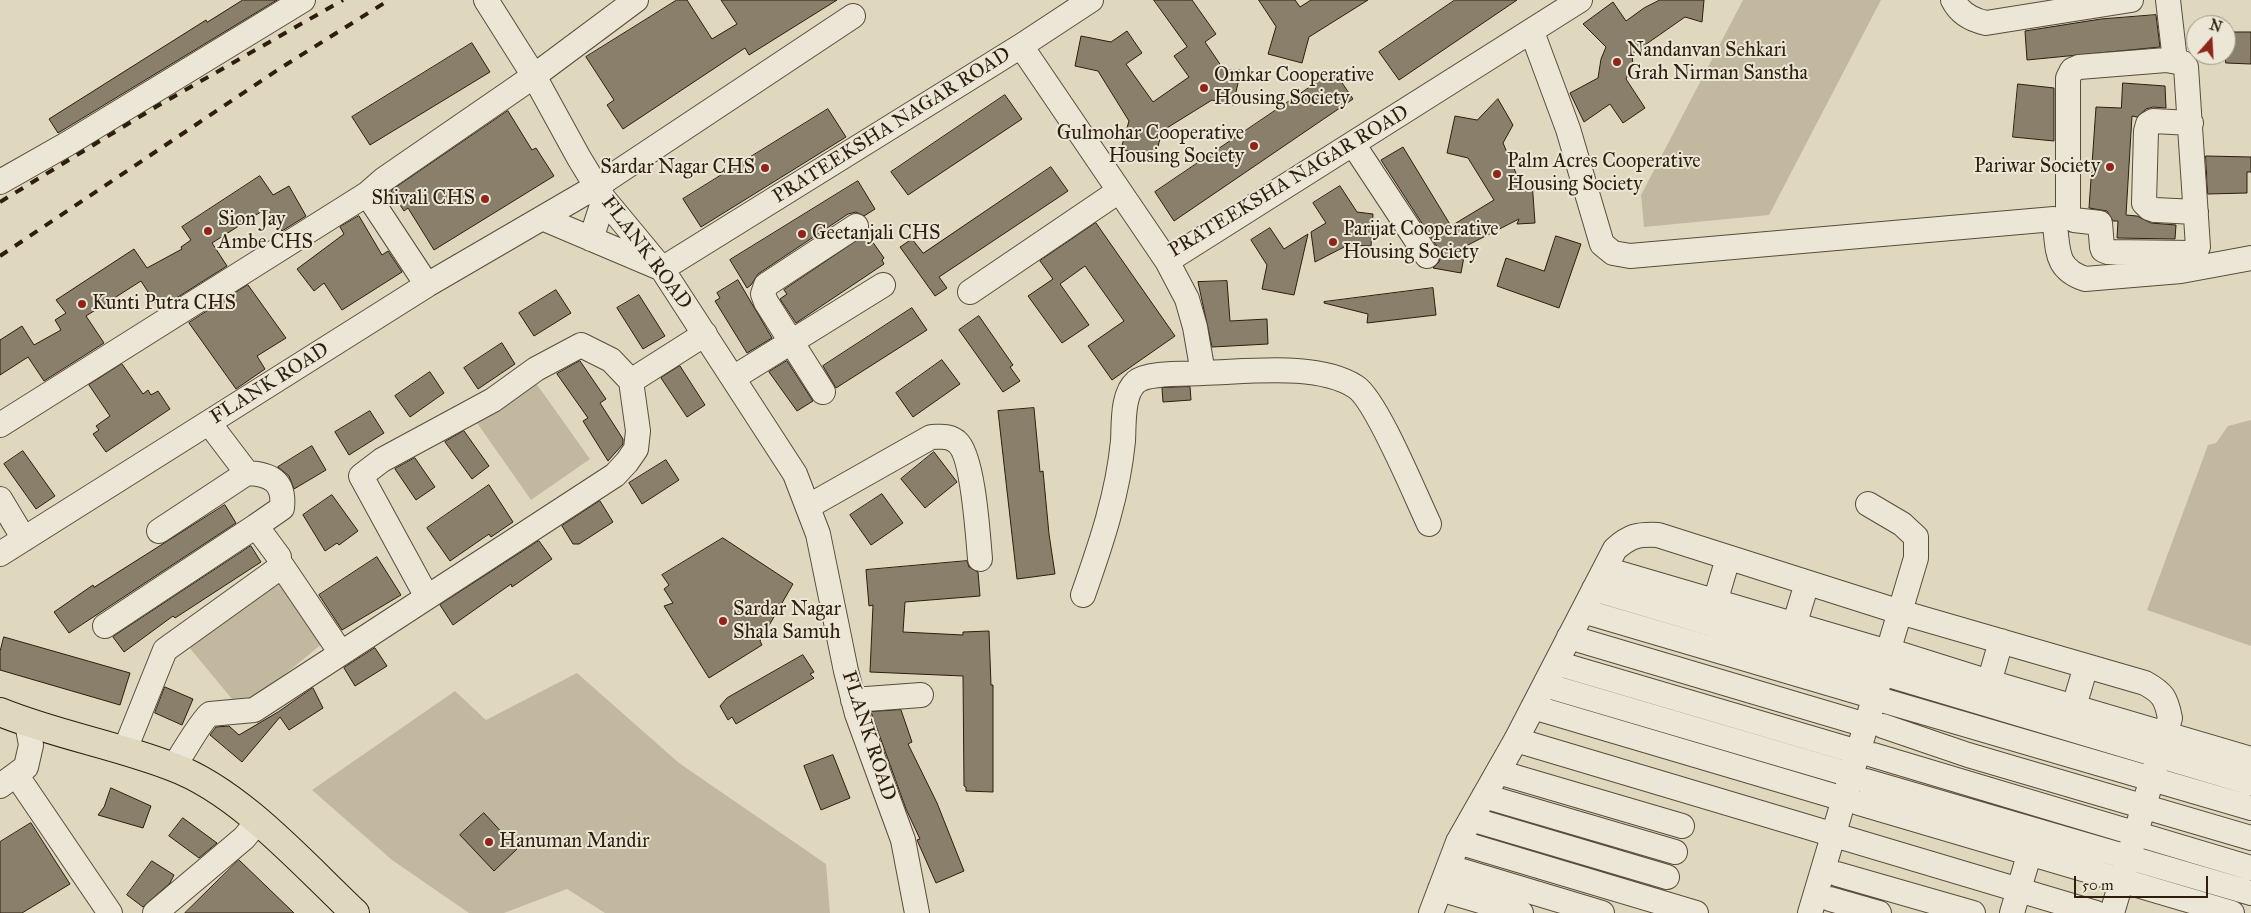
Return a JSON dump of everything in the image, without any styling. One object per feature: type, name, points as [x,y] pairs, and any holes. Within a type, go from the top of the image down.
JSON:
[{"type":"main road","points":[[0,712],[26,723],[174,767],[208,784],[258,821],[355,913]]},
{"type":"street","points":[[56,142],[288,0]]},
{"type":"street","points":[[0,182],[67,144],[303,0]]},
{"type":"street","points":[[0,425],[367,194],[383,180],[534,76],[636,0]]},
{"type":"street","points":[[1021,46],[1091,0]]},
{"type":"street","name":"PRATEEKSHA NAGAR ROAD","points":[[662,269],[1021,46],[1167,261],[1580,0]]},
{"type":"street","points":[[1953,0],[1956,7],[1971,20],[1986,23],[2058,6],[2131,0]]},
{"type":"street","points":[[2168,0],[2175,60]]},
{"type":"street","points":[[488,4],[534,76],[600,193],[591,239]]},
{"type":"street","points":[[600,193],[853,16]]},
{"type":"street","points":[[1532,32],[1568,129],[1602,244],[1613,253],[1640,255],[2054,219],[2061,264],[2073,275],[2086,279],[2181,271],[2251,258]]},
{"type":"street","points":[[2175,60],[2183,63],[2186,67],[2191,122],[2198,247],[2194,253],[2108,252],[2102,247],[2100,223],[2074,220],[2070,217],[2068,210],[2068,78],[2072,70],[2079,67],[2175,60]]},
{"type":"street","points":[[2191,122],[2153,121],[2148,124],[2146,131],[2144,204],[2155,210],[2196,212]]},
{"type":"street","points":[[1353,144],[1427,256]]},
{"type":"street","points":[[970,292],[1119,191]]},
{"type":"street","name":"FLANK ROAD","points":[[0,554],[428,285],[542,218],[600,193],[662,269],[796,474],[818,534],[853,700],[903,840],[917,913]]},
{"type":"street","points":[[367,194],[428,285]]},
{"type":"street","points":[[542,218],[662,269]]},
{"type":"street","points":[[823,392],[791,344],[763,294],[766,285],[856,226]]},
{"type":"street","points":[[1167,261],[1187,299],[1203,372]]},
{"type":"street","points":[[734,378],[883,285]]},
{"type":"street","points":[[631,381],[704,334]]},
{"type":"street","points":[[174,767],[200,728],[204,717],[210,714],[254,710],[615,475],[636,449],[638,430],[631,381],[611,360],[580,345],[536,369],[493,400],[382,460],[361,476],[427,597]]},
{"type":"street","points":[[1083,595],[1109,521],[1121,462],[1126,409],[1130,390],[1140,379],[1148,376],[1203,372],[1310,371],[1335,378],[1357,388],[1377,413],[1429,524]]},
{"type":"street","points":[[209,423],[247,473]]},
{"type":"street","points":[[809,506],[931,437],[947,436],[958,442],[965,453],[973,494],[980,559]]},
{"type":"street","points":[[105,626],[282,508],[283,496],[276,482],[264,474],[247,473],[159,531]]},
{"type":"street","points":[[0,499],[24,539]]},
{"type":"street","points":[[1810,913],[1834,834],[1855,789],[1866,754],[1890,664],[1900,612],[1916,558],[1916,537],[1902,524],[1868,504]]},
{"type":"street","points":[[256,526],[278,558]]},
{"type":"street","points":[[1430,913],[1458,842],[1516,740],[1615,549],[1628,538],[1642,535],[1658,535],[1900,612],[2145,683],[2158,690],[2167,701],[2170,718],[2112,913]]},
{"type":"street","points":[[1661,783],[1728,558]]},
{"type":"street","points":[[124,752],[165,650],[282,566],[342,653]]},
{"type":"street","points":[[1599,579],[2162,745],[2251,783]]},
{"type":"street","points":[[1741,807],[1807,583]]},
{"type":"street","points":[[1544,685],[1758,748],[1946,829],[2122,880],[2223,912],[2225,885],[2242,865],[2250,805],[1976,727],[1583,611]]},
{"type":"street","points":[[1569,637],[1874,725],[1968,755],[2246,837]]},
{"type":"street","points":[[1968,755],[2001,641]]},
{"type":"street","points":[[1556,663],[2242,865]]},
{"type":"street","points":[[2052,780],[2086,666]]},
{"type":"street","points":[[853,700],[921,696]]},
{"type":"street","points":[[1533,707],[1752,771],[1953,805],[2251,893]]},
{"type":"street","points":[[26,723],[31,745],[26,767],[8,781],[110,913]]},
{"type":"street","points":[[1516,740],[2096,913]]},
{"type":"street","points":[[2162,745],[2251,759]]},
{"type":"street","points":[[1575,877],[1606,767]]},
{"type":"street","points":[[1498,772],[1682,826]]},
{"type":"street","points":[[1923,906],[1960,782]]},
{"type":"street","points":[[1660,902],[1692,792]]},
{"type":"street","points":[[1484,796],[1675,852]]},
{"type":"street","points":[[2012,913],[2044,806]]},
{"type":"street","points":[[1471,819],[1667,877]]},
{"type":"street","points":[[155,913],[244,838],[258,821]]},
{"type":"street","points":[[1458,842],[1575,877],[1625,903],[1660,902],[1696,913]]},
{"type":"street","points":[[1449,867],[1536,904],[1602,913]]},
{"type":"street","points":[[1837,874],[1923,906],[1973,913]]},
{"type":"street","points":[[1440,889],[1521,913]]},
{"type":"street","points":[[1830,899],[1879,913]]},
{"type":"shaded area","points":[[1743,0],[1881,0],[1769,215],[1644,227],[1641,195]]},
{"type":"shaded area","points":[[533,379],[590,459],[531,500],[475,420]]},
{"type":"shaded area","points":[[2251,420],[2251,646],[2147,610],[2208,445],[2216,443],[2228,426]]},
{"type":"shaded area","points":[[277,566],[333,635],[241,710],[184,641]]},
{"type":"shaded area","points":[[577,673],[679,763],[826,864],[830,913],[605,913],[567,889],[504,913],[469,913],[392,860],[312,790],[455,691],[486,720]]},
{"type":"building","points":[[243,0],[277,0],[58,133],[49,119],[206,20],[207,22]]},
{"type":"building","points":[[677,0],[687,0],[712,39],[737,24],[721,0],[837,0],[749,55],[745,48],[623,129],[607,105],[614,100],[586,57]]},
{"type":"building","name":"Omkar Cooperative Housing Society","points":[[1154,0],[1192,0],[1216,34],[1205,42],[1224,70],[1241,70],[1233,105],[1212,100],[1162,131],[1155,158],[1121,149],[1129,121],[1098,71],[1075,66],[1081,36],[1111,42],[1127,31],[1142,53],[1126,64],[1153,102],[1189,77],[1174,56],[1187,47]]},
{"type":"building","points":[[1259,0],[1295,0],[1300,7],[1311,0],[1368,0],[1309,37],[1302,63],[1268,54],[1276,27]]},
{"type":"building","points":[[1455,0],[1517,0],[1399,80],[1379,52]]},
{"type":"building","name":"Nandanvan Sehkari Grah Nirman Sanstha","points":[[1660,0],[1704,0],[1702,22],[1685,17],[1632,54],[1633,65],[1626,79],[1645,108],[1623,123],[1610,104],[1584,122],[1570,93],[1598,78],[1601,59],[1606,47],[1583,24],[1613,2],[1626,21],[1644,8]]},
{"type":"building","points":[[2156,15],[2160,47],[2027,60],[2025,31],[2101,19]]},
{"type":"building","points":[[2236,32],[2251,32],[2251,64],[2236,63]]},
{"type":"building","points":[[472,43],[490,72],[370,145],[352,117]]},
{"type":"building","name":"Gulmohar Cooperative Housing Society","points":[[1334,71],[1353,99],[1174,221],[1155,192]]},
{"type":"building","name":"Pariwar Society","points":[[2123,83],[2165,86],[2166,108],[2153,107],[2146,109],[2137,117],[2132,116],[2126,215],[2137,216],[2151,223],[2176,225],[2175,239],[2117,238],[2118,221],[2113,221],[2107,211],[2089,208],[2096,107],[2121,108]]},
{"type":"building","points":[[2018,84],[2054,88],[2054,141],[2013,137]]},
{"type":"building","points":[[1005,95],[1022,119],[908,195],[891,172]]},
{"type":"building","name":"Palm Acres Cooperative Housing Society","points":[[1498,99],[1513,125],[1503,143],[1522,187],[1529,190],[1532,181],[1535,223],[1517,224],[1519,219],[1466,246],[1461,273],[1433,268],[1439,262],[1441,255],[1438,248],[1381,160],[1403,147],[1451,226],[1494,200],[1468,158],[1447,153],[1455,116],[1477,120]]},
{"type":"building","name":"Sardar Nagar CHS","points":[[828,109],[846,137],[701,227],[683,199]]},
{"type":"building","points":[[508,111],[532,150],[536,148],[554,176],[434,250],[408,208],[404,211],[391,191]]},
{"type":"building","points":[[2206,156],[2251,157],[2251,172],[2247,172],[2247,193],[2208,194]]},
{"type":"building","points":[[1051,167],[1068,191],[939,277],[947,288],[935,296],[900,247],[912,239],[923,253]]},
{"type":"building","points":[[260,176],[273,195],[289,186],[306,216],[282,231],[267,208],[212,243],[227,266],[159,309],[141,281],[86,316],[104,343],[44,381],[28,357],[0,375],[0,340],[22,326],[34,345],[61,330],[55,320],[66,313],[56,300],[134,249],[147,268],[182,249],[181,247],[191,240],[182,227]]},
{"type":"building","name":"Geetanjali CHS","points":[[858,181],[875,209],[864,216],[856,212],[848,214],[758,274],[747,288],[730,260]]},
{"type":"building","points":[[1340,186],[1357,212],[1373,214],[1371,246],[1348,245],[1315,262],[1311,232],[1326,223],[1313,203]]},
{"type":"building","points":[[359,216],[382,255],[388,251],[402,272],[342,310],[324,283],[314,291],[297,269],[344,234],[340,227]]},
{"type":"building","points":[[1096,223],[1175,336],[1112,380],[1088,346],[1124,321],[1085,266],[1060,284],[1089,325],[1062,343],[1028,296],[1053,279],[1040,261]]},
{"type":"building","points":[[1270,228],[1284,249],[1308,234],[1294,295],[1262,289],[1267,265],[1251,240]]},
{"type":"building","points":[[867,234],[884,258],[882,260],[884,264],[796,323],[780,299],[787,294],[784,290]]},
{"type":"building","points":[[1556,236],[1581,244],[1559,308],[1497,286],[1506,258],[1544,271]]},
{"type":"building","points":[[738,280],[772,338],[747,353],[715,301],[720,298],[717,293]]},
{"type":"building","points":[[1227,281],[1230,321],[1267,319],[1268,344],[1212,347],[1198,282]]},
{"type":"building","points":[[248,285],[286,338],[257,356],[265,369],[236,389],[189,323]]},
{"type":"building","points":[[1433,288],[1436,315],[1367,323],[1368,314],[1324,303],[1324,302]]},
{"type":"building","points":[[556,290],[571,313],[534,336],[519,313]]},
{"type":"building","points":[[639,295],[665,336],[643,349],[617,308]]},
{"type":"building","points":[[912,308],[927,330],[836,388],[823,366]]},
{"type":"building","points":[[979,316],[1013,365],[1010,367],[1020,381],[1003,392],[959,330]]},
{"type":"building","points":[[502,343],[515,364],[478,389],[464,368]]},
{"type":"building","points":[[942,360],[960,384],[913,417],[896,393]]},
{"type":"building","points":[[580,361],[606,399],[600,403],[623,439],[623,444],[608,461],[583,421],[588,418],[557,374]]},
{"type":"building","points":[[787,361],[813,401],[797,411],[769,372]]},
{"type":"building","points":[[122,364],[143,394],[148,390],[151,395],[158,391],[170,409],[106,452],[93,434],[99,430],[96,426],[110,416],[89,385]]},
{"type":"building","points":[[680,366],[705,405],[687,417],[661,378]]},
{"type":"building","points":[[430,372],[444,393],[410,417],[395,396]]},
{"type":"building","points":[[1190,387],[1191,400],[1163,402],[1162,388]]},
{"type":"building","points":[[1034,408],[1040,472],[1043,471],[1055,574],[1017,579],[998,411]]},
{"type":"building","points":[[370,411],[384,433],[349,455],[335,432]]},
{"type":"building","points":[[464,431],[489,466],[472,479],[445,442]]},
{"type":"building","points":[[312,446],[326,470],[294,489],[289,476],[278,467]]},
{"type":"building","points":[[23,451],[55,496],[36,509],[4,464]]},
{"type":"building","points":[[934,452],[957,482],[925,508],[901,479]]},
{"type":"building","points":[[415,458],[435,487],[416,500],[395,469]]},
{"type":"building","points":[[666,460],[679,480],[642,504],[629,483]]},
{"type":"building","points":[[489,485],[513,522],[491,537],[489,534],[450,561],[427,528]]},
{"type":"building","points":[[882,494],[903,523],[871,545],[850,515]]},
{"type":"building","points":[[332,495],[358,531],[339,545],[337,543],[325,551],[303,515]]},
{"type":"building","points":[[600,501],[613,522],[579,544],[573,544],[562,526]]},
{"type":"building","points":[[225,505],[236,523],[69,633],[54,612],[93,585],[94,587]]},
{"type":"building","name":"Sardar Nagar Shala Samuh","points":[[723,538],[793,584],[760,641],[762,645],[709,678],[664,606],[673,603],[664,589],[669,585],[662,575]]},
{"type":"building","points":[[539,541],[552,559],[512,587],[511,584],[453,625],[440,605]]},
{"type":"building","points":[[251,546],[261,562],[175,618],[173,616],[124,652],[113,637]]},
{"type":"building","points":[[377,557],[401,595],[342,630],[319,595]]},
{"type":"building","points":[[967,561],[969,567],[978,572],[980,596],[905,602],[903,632],[963,635],[963,632],[989,631],[991,685],[993,685],[993,792],[966,791],[964,786],[963,676],[870,672],[873,605],[869,606],[866,570]]},
{"type":"building","points":[[4,637],[130,673],[120,705],[0,670],[0,652]]},
{"type":"building","points":[[375,648],[387,666],[355,686],[344,668]]},
{"type":"building","points":[[803,655],[814,672],[810,674],[814,678],[736,724],[732,717],[728,720],[720,706],[727,698]]},
{"type":"building","points":[[165,687],[193,699],[182,725],[155,713]]},
{"type":"building","points":[[313,688],[323,708],[289,730],[280,717],[242,762],[210,735],[216,727],[229,726],[239,735]]},
{"type":"building","points":[[901,710],[912,742],[908,744],[937,803],[964,871],[936,883],[917,840],[920,839],[906,809],[871,712]]},
{"type":"building","points":[[833,755],[850,798],[821,810],[804,766]]},
{"type":"building","points":[[111,788],[151,806],[143,828],[98,815],[104,807]]},
{"type":"building","name":"Hanuman Mandir","points":[[484,813],[517,849],[494,871],[460,835]]},
{"type":"building","points":[[183,818],[217,843],[199,858],[169,836]]},
{"type":"building","points":[[31,823],[70,884],[22,913],[0,913],[0,842]]},
{"type":"building","points":[[239,860],[294,913],[185,913]]},
{"type":"building","points":[[152,861],[174,875],[170,883],[143,907],[127,895]]},
{"type":"railway","points":[[0,202],[159,105],[343,0]]},
{"type":"railway","points":[[0,256],[279,69],[389,0]]},
{"type":"place","name":"Nandanvan Sehkari Grah Nirman Sanstha","points":[[1617,62]]},
{"type":"place","name":"Omkar Cooperative Housing Society","points":[[1204,88]]},
{"type":"place","name":"Gulmohar Cooperative Housing Society","points":[[1254,146]]},
{"type":"place","name":"Pariwar Society","points":[[2110,167]]},
{"type":"place","name":"Sardar Nagar CHS","points":[[765,168]]},
{"type":"place","name":"Palm Acres Cooperative Housing Society","points":[[1497,174]]},
{"type":"place","name":"Shivali CHS","points":[[485,199]]},
{"type":"place","name":"Sion Jay Ambe CHS","points":[[208,231]]},
{"type":"place","name":"Geetanjali CHS","points":[[802,234]]},
{"type":"place","name":"Parijat Cooperative Housing Society","points":[[1333,242]]},
{"type":"place","name":"Kunti Putra CHS","points":[[82,304]]},
{"type":"place","name":"Sardar Nagar Shala Samuh","points":[[723,621]]},
{"type":"place","name":"Hanuman Mandir","points":[[489,842]]}]
